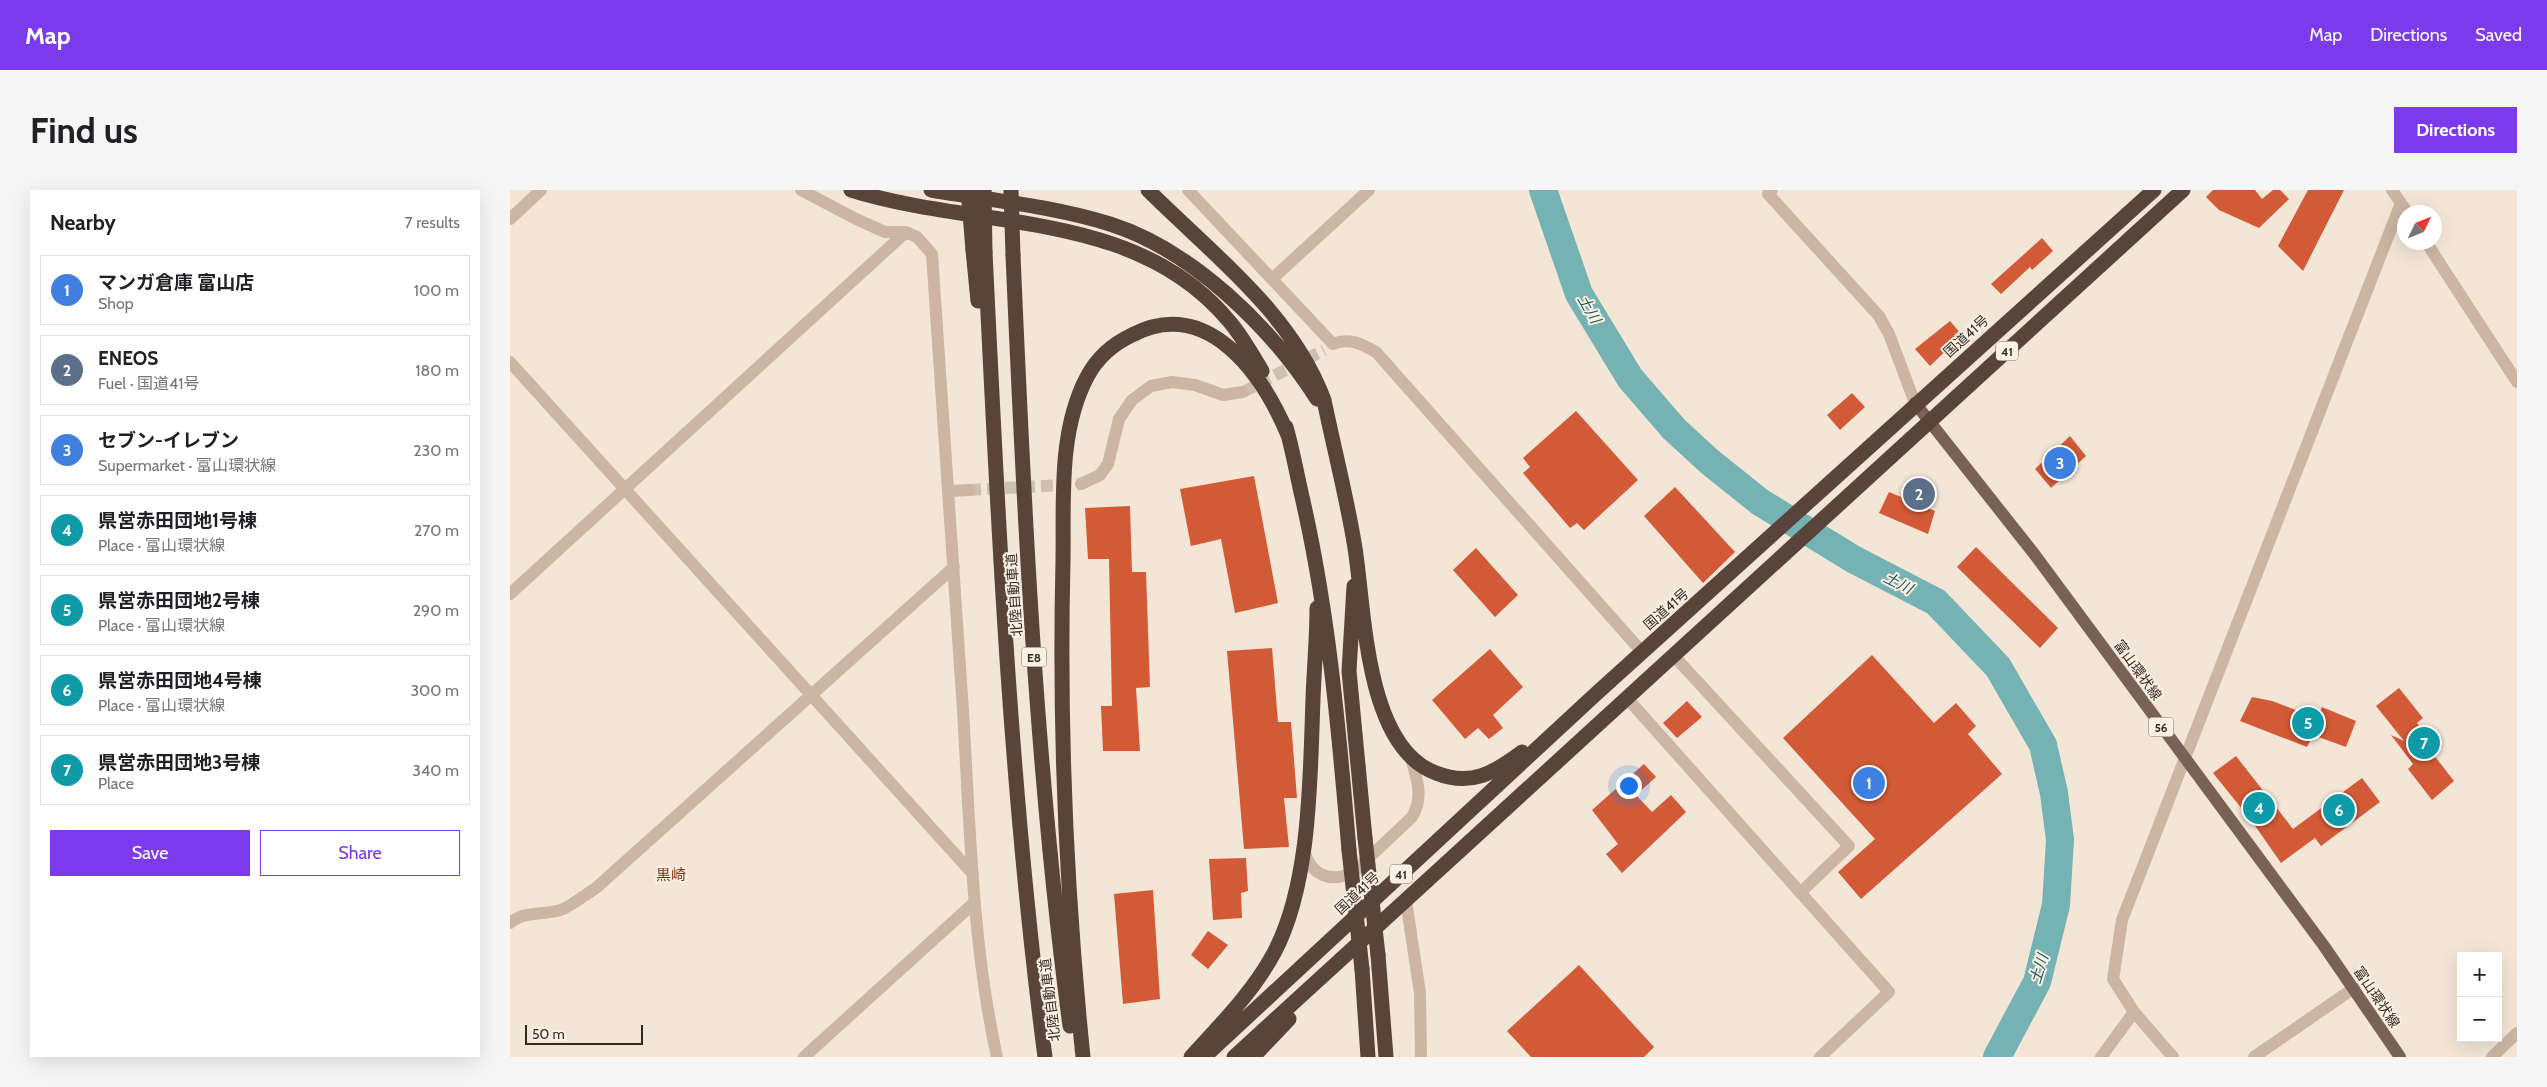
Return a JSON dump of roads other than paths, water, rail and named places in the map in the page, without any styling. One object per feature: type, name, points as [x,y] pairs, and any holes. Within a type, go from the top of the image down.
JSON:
[{"type":"highway","points":[[851,190],[917,207],[1074,232],[1113,243],[1146,256],[1174,272],[1228,320],[1265,376],[1288,435],[1316,558],[1335,694],[1362,969],[1368,1057]]},
{"type":"highway","points":[[931,190],[1072,214],[1127,231],[1171,252],[1220,288],[1280,351],[1312,391],[1329,422]]},
{"type":"highway","points":[[968,190],[979,251]]},
{"type":"highway","name":"北陸自動車道","points":[[984,190],[979,251],[1025,874],[1045,1057]]},
{"type":"highway","name":"北陸自動車道","points":[[1011,190],[1029,582],[1039,730],[1052,878],[1074,1057]]},
{"type":"highway","points":[[1148,190],[1244,283],[1286,331],[1316,380],[1329,422],[1355,547],[1376,684],[1385,716],[1397,740],[1411,758],[1429,771],[1448,778],[1468,780],[1487,774],[1520,754],[1598,692]]},
{"type":"highway","name":"国道41号","points":[[1204,1057],[1598,692],[2154,190]]},
{"type":"highway","name":"41","points":[[1234,1057],[2183,190]]},
{"type":"highway","points":[[1083,1057],[1071,936],[1062,735],[1061,620],[1065,462],[1070,424],[1078,396],[1088,375],[1102,356],[1120,341],[1139,331],[1159,325],[1180,325],[1200,330],[1219,339],[1236,352],[1264,387],[1288,435]]},
{"type":"highway","points":[[1355,547],[1349,671],[1378,955],[1386,1057]]},
{"type":"highway","points":[[1191,1057],[1256,983],[1274,953],[1289,919],[1299,883],[1312,732],[1317,614],[1316,558]]},
{"type":"highway","points":[[1252,1057],[1406,901]]},
{"type":"main road","name":"富山環状線","points":[[1916,403],[2035,555],[2354,988],[2400,1057]]},
{"type":"street","points":[[510,219],[541,190]]},
{"type":"street","points":[[801,190],[856,220],[885,232],[906,232],[917,237],[932,254],[950,491],[975,902],[989,1020],[997,1057]]},
{"type":"street","points":[[1188,190],[1272,279],[1328,347],[1340,341],[1356,341],[1376,352],[1642,652]]},
{"type":"street","points":[[1272,279],[1369,190]]},
{"type":"street","points":[[1772,190],[1768,194],[1879,316],[1889,334],[1916,403]]},
{"type":"street","points":[[2392,190],[2402,205]]},
{"type":"street","points":[[2173,1057],[2134,1012],[2113,979],[2122,920],[2184,759],[2397,226]]},
{"type":"street","points":[[510,594],[906,232]]},
{"type":"street","points":[[2431,250],[2517,382]]},
{"type":"street","points":[[510,362],[973,874]]},
{"type":"street","points":[[1081,484],[1100,475],[1108,464],[1119,419],[1132,400],[1150,386],[1172,382],[1195,385],[1223,395],[1244,392]]},
{"type":"street","points":[[950,491],[968,490]]},
{"type":"street","points":[[510,923],[514,919],[532,914],[562,910],[596,888],[954,567]]},
{"type":"street","points":[[1674,656],[1849,846],[1801,892]]},
{"type":"street","points":[[1627,698],[1889,992],[1820,1057]]},
{"type":"street","points":[[1304,842],[1308,861],[1320,875],[1335,879],[1346,876],[1356,870],[1412,817],[1417,808],[1418,784],[1411,758]]},
{"type":"street","points":[[1406,901],[1420,993],[1421,1057]]},
{"type":"street","points":[[804,1057],[975,902]]},
{"type":"street","points":[[2254,1057],[2354,988]]},
{"type":"street","points":[[2101,1057],[2134,1012]]},
{"type":"street","points":[[2492,1057],[2517,1033]]},
{"type":"waterway","name":"土川","points":[[1543,190],[1579,294],[1630,378],[1674,429],[1710,462],[1760,502],[1853,559],[1936,602],[1998,667],[2043,745],[2054,793],[2060,840],[2056,905],[2037,982],[1997,1057]]},
{"type":"tunnel","points":[[1243,392],[1324,350]]},
{"type":"tunnel","points":[[969,490],[1081,484]]},
{"type":"place","name":"セブン-イレブン","points":[[2060,463]]},
{"type":"place","name":"ENEOS","points":[[1919,494]]},
{"type":"place","name":"県営赤田団地2号棟","points":[[2308,723]]},
{"type":"place","name":"県営赤田団地3号棟","points":[[2424,743]]},
{"type":"place","name":"マンガ倉庫 富山店","points":[[1869,783]]},
{"type":"place","name":"県営赤田団地1号棟","points":[[2259,808]]},
{"type":"place","name":"県営赤田団地4号棟","points":[[2339,810]]},
{"type":"district","name":"黒崎","points":[[671,875]]}]
